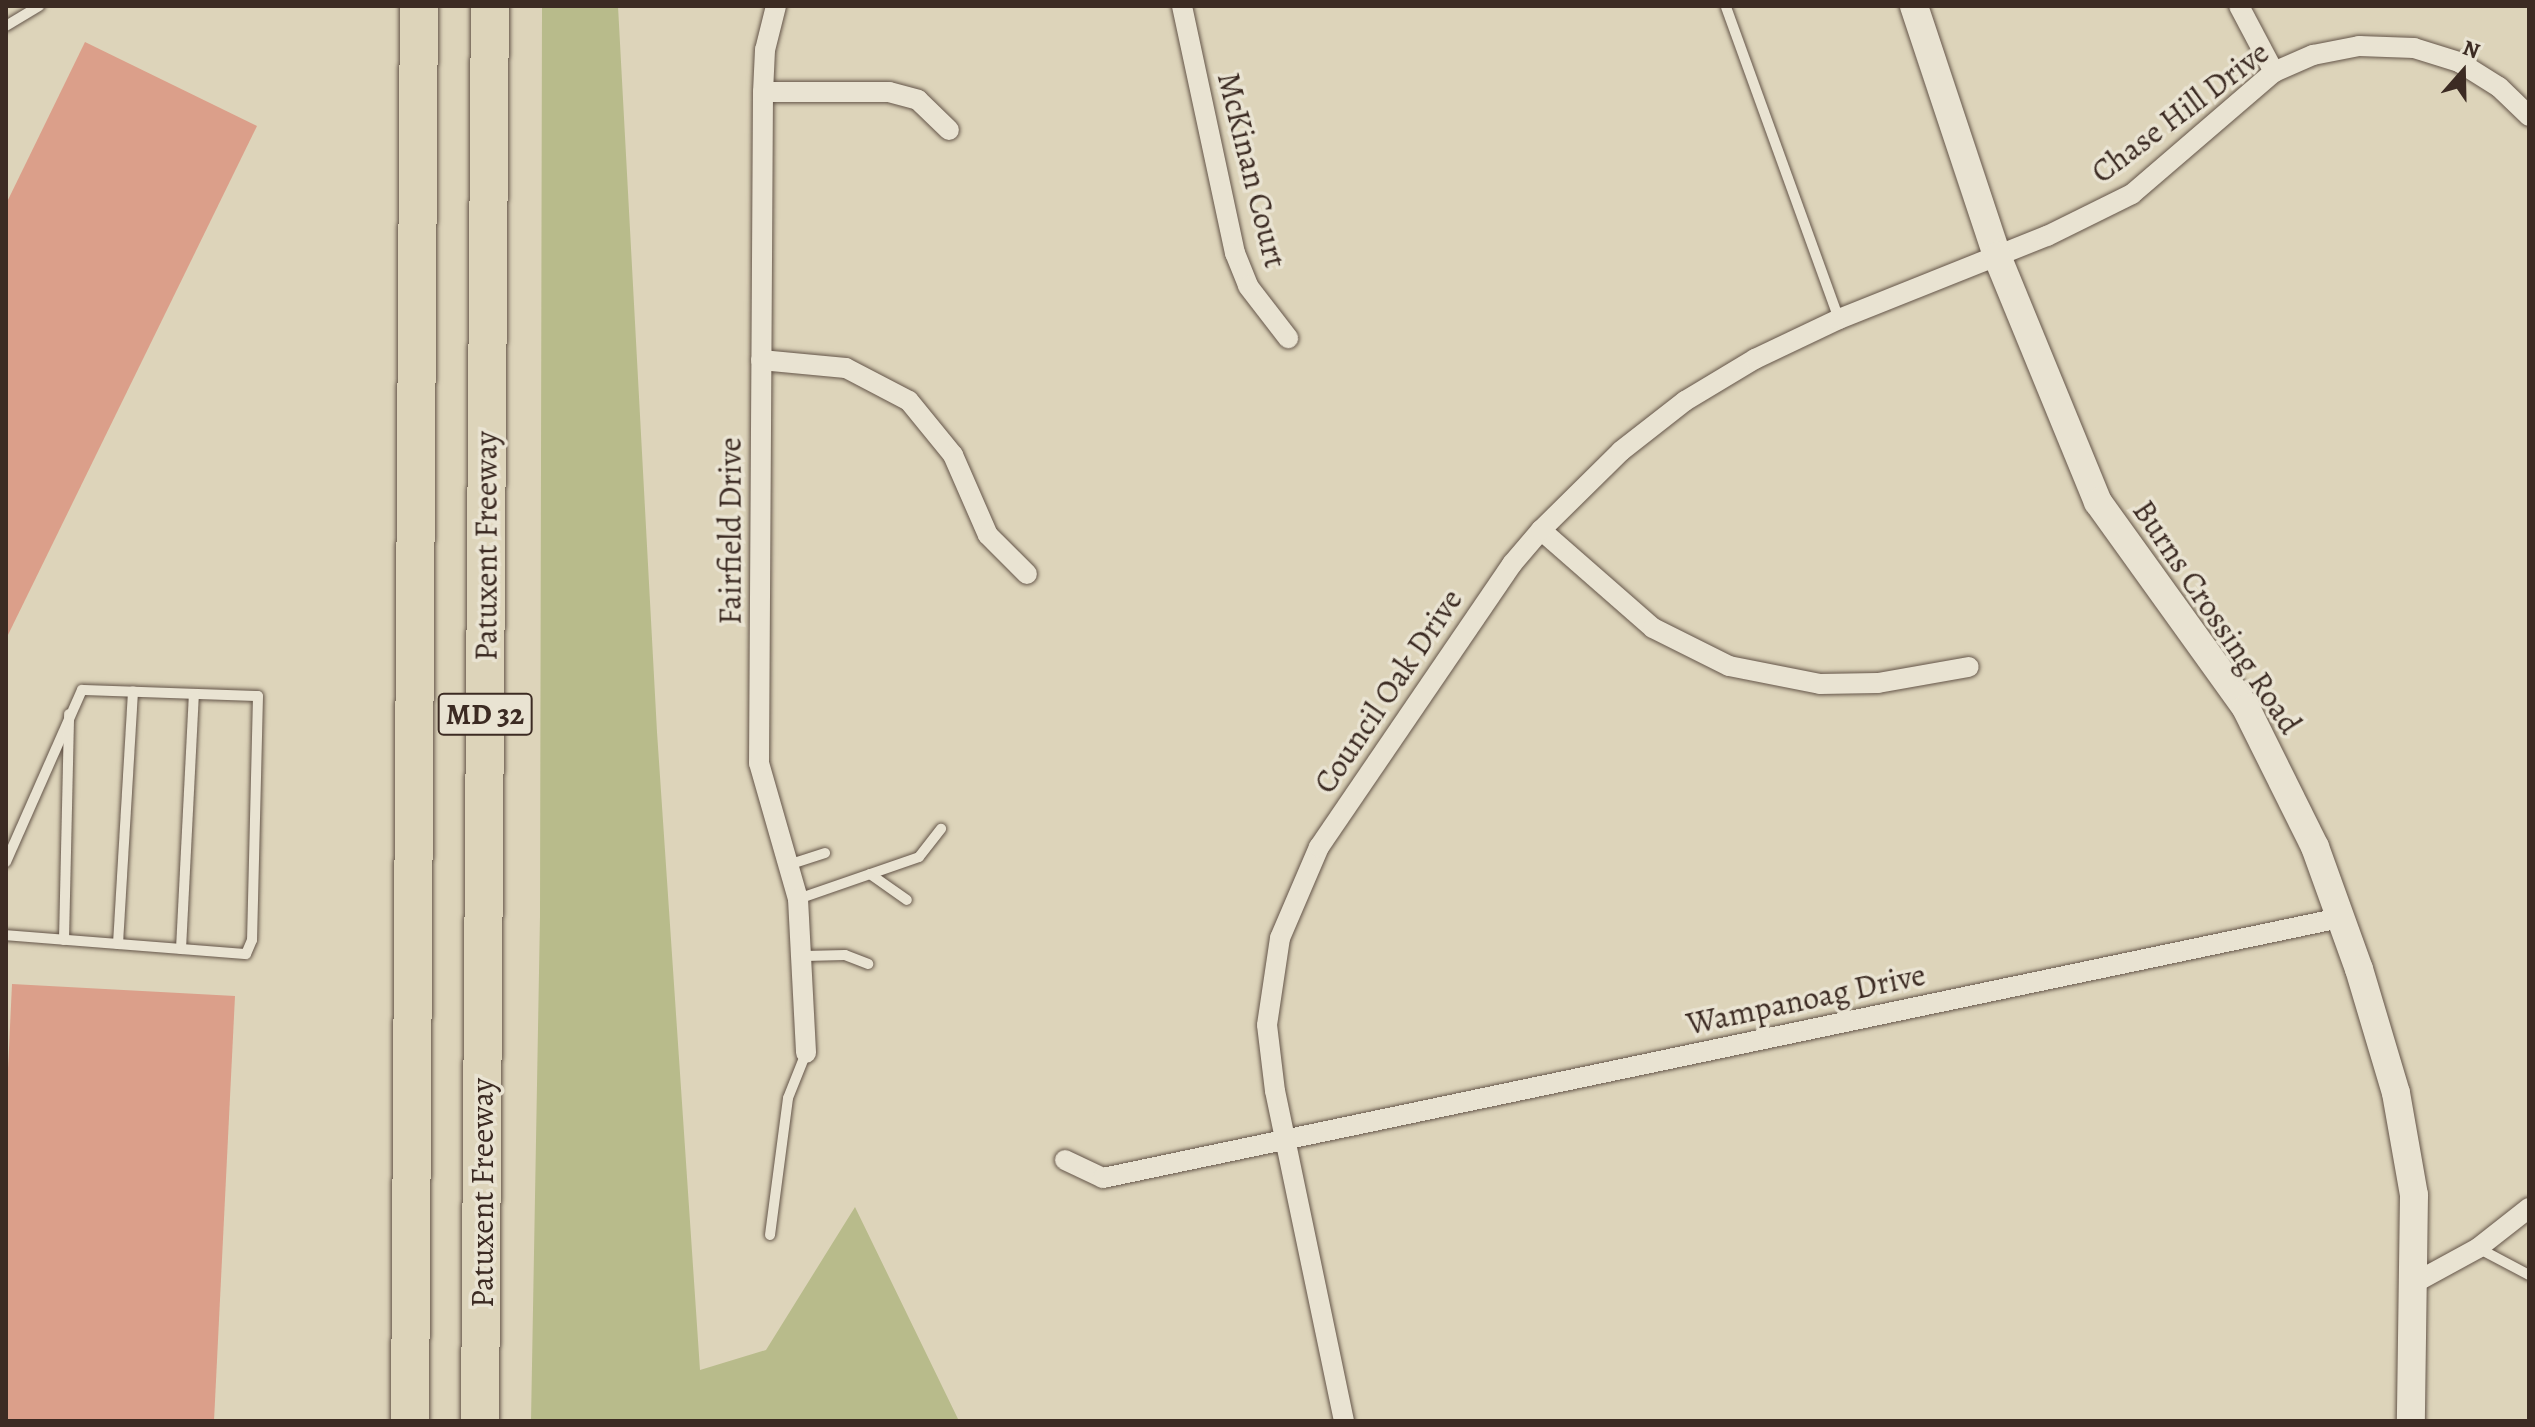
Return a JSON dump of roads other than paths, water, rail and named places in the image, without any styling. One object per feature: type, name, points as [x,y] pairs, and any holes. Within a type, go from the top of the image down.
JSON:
[{"type":"highway","name":"MD 32","points":[[410,1421],[419,6]]},
{"type":"highway","name":"Patuxent Freeway","points":[[480,1421],[490,6]]},
{"type":"street","name":"Fairfield Drive","points":[[776,6],[765,50],[763,92],[759,763],[798,899],[805,956],[806,1053]]},
{"type":"street","name":"McKinan Court","points":[[1182,6],[1235,253],[1248,286],[1288,338]]},
{"type":"street","name":"Burns Crossing Road","points":[[1914,6],[1997,256],[2098,502],[2246,708],[2285,778],[2340,918],[2404,1126],[2414,1195],[2416,1282],[2411,1421]]},
{"type":"street","points":[[2239,6],[2274,72]]},
{"type":"street","name":"Chase Hill Drive","points":[[1997,256],[2132,194],[2274,72],[2313,55],[2359,46],[2414,48],[2459,62],[2499,87],[2529,116]]},
{"type":"street","points":[[763,92],[889,92],[918,100],[949,130]]},
{"type":"street","name":"Council Oak Drive","points":[[1344,1421],[1285,1140],[1267,1025],[1280,938],[1296,894],[1319,847],[1512,564],[1541,530],[1621,451],[1685,401],[1755,359],[1839,319],[1997,256]]},
{"type":"street","points":[[761,360],[846,368],[909,401],[953,455],[988,535],[1027,574]]},
{"type":"street","points":[[1541,530],[1653,628],[1729,666],[1820,684],[1878,683],[1969,667]]},
{"type":"street","name":"Wampanoag Drive","points":[[1065,1160],[1103,1178],[2340,918]]},
{"type":"street","points":[[2416,1282],[2478,1248],[2529,1208]]},
{"type":"lane","points":[[6,26],[39,6]]},
{"type":"lane","points":[[1726,7],[1839,319]]},
{"type":"lane","points":[[6,862],[69,713],[82,690],[258,696],[261,706],[252,940],[246,954],[6,935]]},
{"type":"lane","points":[[118,944],[133,691]]},
{"type":"lane","points":[[181,949],[194,694]]},
{"type":"lane","points":[[64,940],[72,743],[69,713]]},
{"type":"lane","points":[[798,899],[919,857],[941,829]]},
{"type":"lane","points":[[788,865],[825,853]]},
{"type":"lane","points":[[870,874],[907,900]]},
{"type":"lane","points":[[805,956],[845,955],[868,964]]},
{"type":"lane","points":[[770,1235],[788,1098],[806,1053]]},
{"type":"lane","points":[[2478,1248],[2529,1275]]}]
